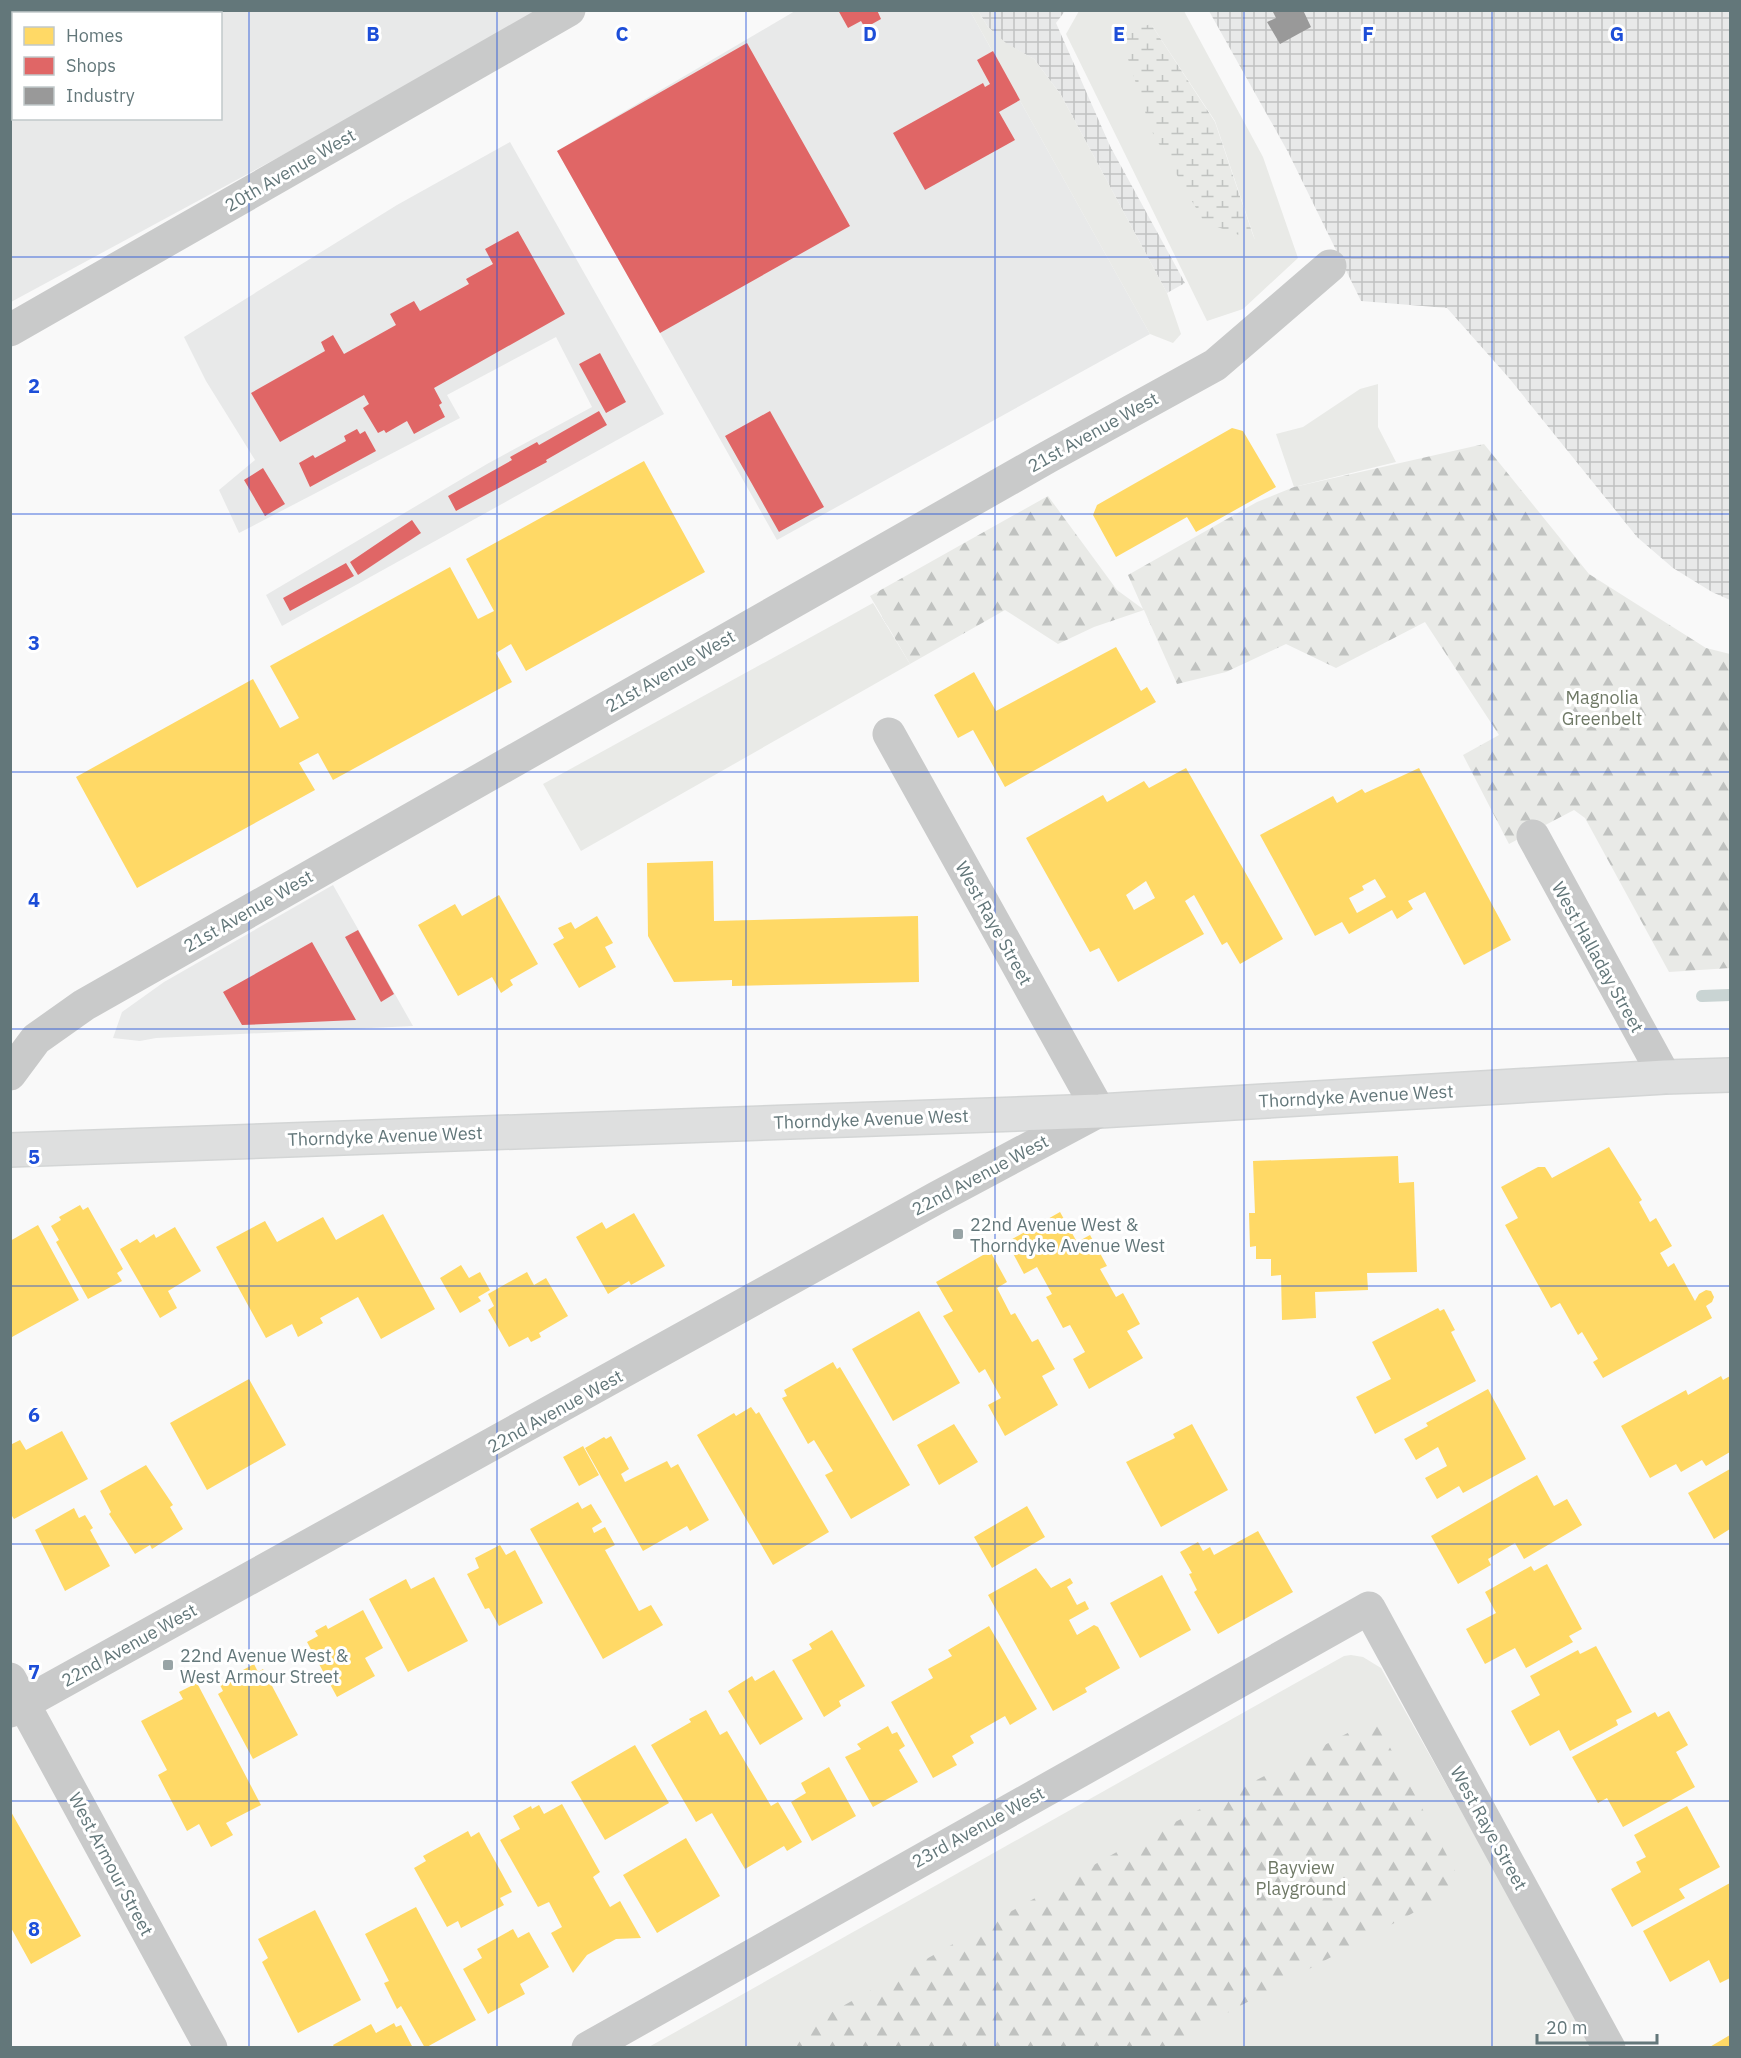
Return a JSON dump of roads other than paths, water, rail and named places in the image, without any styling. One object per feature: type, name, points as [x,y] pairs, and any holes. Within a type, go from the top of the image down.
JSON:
[{"type":"main road","name":"Thorndyke Avenue West","points":[[10,1150],[1099,1111],[1731,1075]]},
{"type":"street","name":"20th Avenue West","points":[[10,330],[569,10]]},
{"type":"street","name":"21st Avenue West","points":[[10,1074],[36,1039],[103,994],[1048,457],[1215,365],[1330,266]]},
{"type":"street","name":"West Raye Street","points":[[889,734],[1099,1111]]},
{"type":"street","name":"West Halladay Street","points":[[1533,836],[1665,1077]]},
{"type":"street","name":"22nd Avenue West","points":[[15,1698],[1099,1111]]},
{"type":"street","name":"West Raye Street","points":[[1369,1608],[1609,2048]]},
{"type":"street","name":"23rd Avenue West","points":[[588,2048],[1369,1608]]},
{"type":"street","name":"West Armour Street","points":[[15,1698],[211,2048]]},
{"type":"waterway","points":[[1702,996],[1730,995]]},
{"type":"place","name":"22nd Avenue West & Thorndyke Avenue West","points":[[958,1234]]},
{"type":"place","name":"22nd Avenue West & West Armour Street","points":[[168,1665]]},
{"type":"park label","name":"Magnolia Greenbelt","points":[[1602,707]]},
{"type":"park label","name":"Bayview Playground","points":[[1301,1877]]}]
